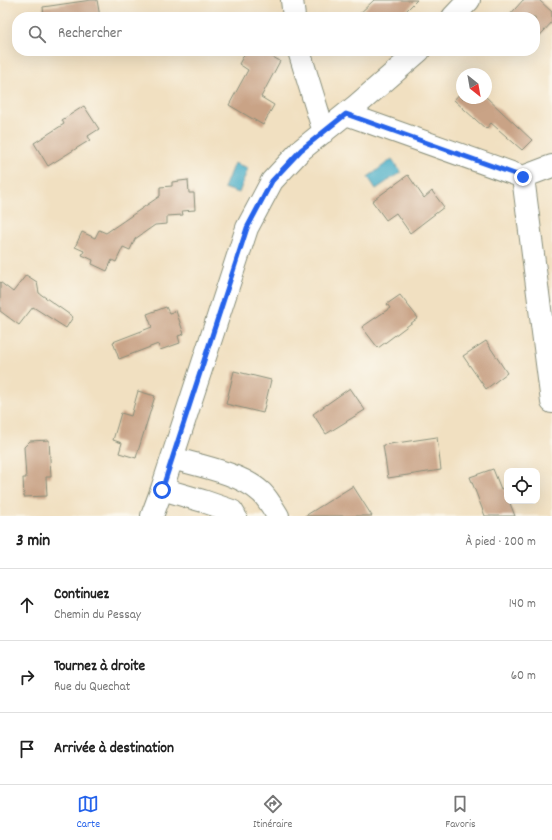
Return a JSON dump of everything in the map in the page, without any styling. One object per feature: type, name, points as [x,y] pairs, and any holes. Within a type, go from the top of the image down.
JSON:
[{"type":"street","points":[[292,0],[293,12]]},
{"type":"street","points":[[458,12],[469,0]]},
{"type":"street","points":[[301,56],[324,132]]},
{"type":"street","points":[[152,516],[162,490],[247,228],[272,181],[301,150],[357,106],[413,56]]},
{"type":"street","points":[[346,114],[523,177],[552,166]]},
{"type":"street","points":[[523,177],[552,402]]},
{"type":"street","points":[[172,458],[233,476],[246,482],[262,493],[278,516]]},
{"type":"street","points":[[162,490],[232,511],[234,516]]},
{"type":"water","points":[[392,159],[401,172],[376,189],[368,177]]},
{"type":"water","points":[[234,163],[248,168],[239,193],[224,188]]},
{"type":"building","points":[[97,0],[99,12],[44,12],[43,7]]},
{"type":"building","points":[[374,0],[417,0],[405,12],[361,12]]},
{"type":"building","points":[[523,0],[539,0],[552,12],[552,22],[540,35],[540,12],[512,12]]},
{"type":"building","points":[[243,56],[271,56],[280,61],[261,97],[274,105],[263,125],[229,105],[248,70],[239,64]]},
{"type":"building","points":[[492,103],[532,140],[522,150],[491,123],[486,129],[458,104],[492,104]]},
{"type":"building","points":[[84,106],[99,129],[88,136],[90,140],[48,166],[34,143],[64,124],[62,120]]},
{"type":"building","points":[[408,175],[424,198],[432,191],[444,207],[410,233],[396,213],[386,220],[372,201]]},
{"type":"building","points":[[188,180],[189,193],[194,193],[195,210],[182,211],[183,215],[167,216],[167,224],[155,225],[135,239],[130,250],[123,247],[116,262],[112,260],[107,271],[92,264],[93,260],[82,255],[84,251],[75,247],[82,232],[95,238],[99,230],[106,233],[160,196],[160,187],[172,186],[172,182]]},
{"type":"building","points":[[26,275],[37,282],[39,293],[73,317],[66,328],[33,307],[19,325],[0,311],[0,282],[13,292]]},
{"type":"building","points":[[400,295],[418,318],[378,348],[362,327],[390,308],[387,304]]},
{"type":"building","points":[[166,307],[169,313],[176,311],[184,334],[178,336],[180,343],[160,350],[158,344],[119,359],[113,342],[152,327],[147,314]]},
{"type":"building","points":[[486,341],[507,373],[486,389],[463,356]]},
{"type":"building","points":[[234,371],[271,380],[263,413],[226,404]]},
{"type":"building","points":[[350,388],[365,410],[326,434],[313,414]]},
{"type":"building","points":[[138,391],[155,396],[136,458],[119,453],[122,443],[113,440],[121,413],[131,416]]},
{"type":"building","points":[[437,437],[441,470],[388,478],[383,445]]},
{"type":"building","points":[[49,440],[51,477],[46,477],[47,496],[24,497],[23,478],[26,478],[24,447],[30,441]]},
{"type":"building","points":[[493,469],[501,489],[504,488],[504,504],[510,504],[515,516],[485,516],[470,477]]},
{"type":"building","points":[[353,486],[372,516],[305,516]]},
{"type":"route","points":[[162,490],[247,228],[272,181],[301,150],[346,114],[523,177]]}]
